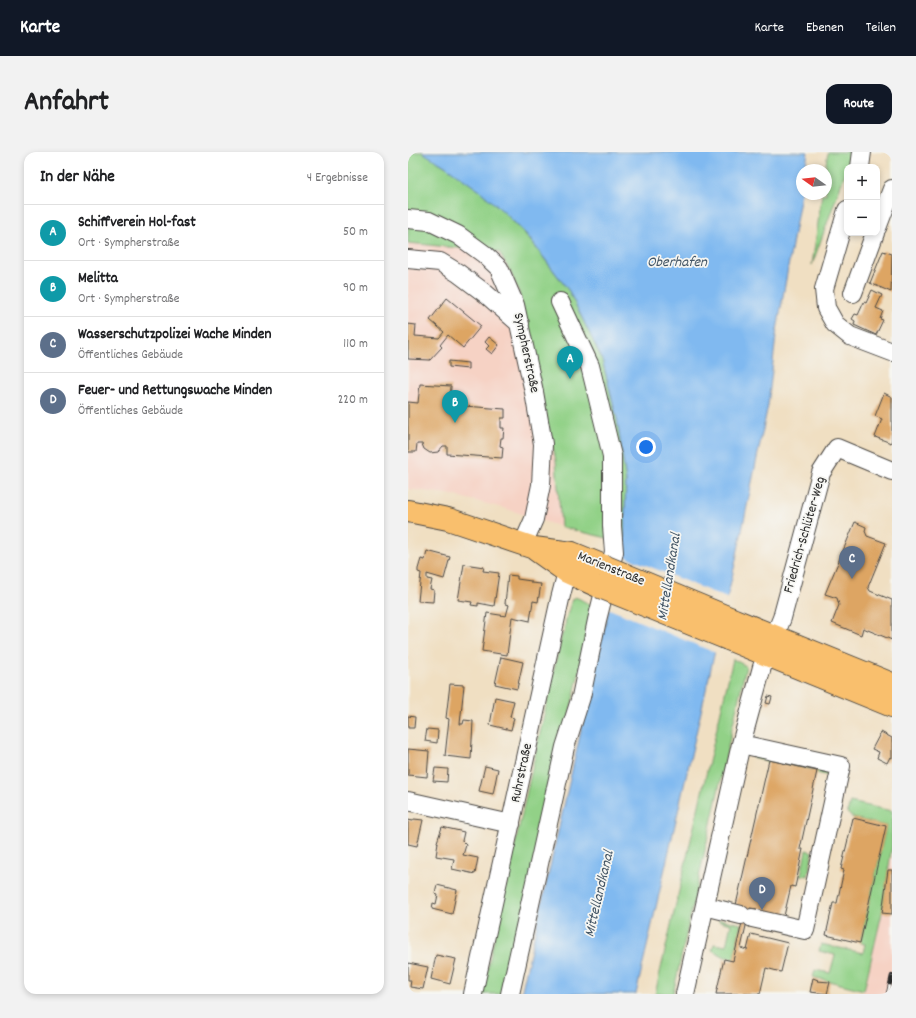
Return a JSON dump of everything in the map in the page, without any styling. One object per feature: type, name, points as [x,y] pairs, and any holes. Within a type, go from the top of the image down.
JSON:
[{"type":"main road","name":"Marienstraße","points":[[408,511],[448,519],[528,546],[771,646],[892,706]]},
{"type":"main road","name":"Marienstraße","points":[[771,646],[892,684]]},
{"type":"street","points":[[860,164],[862,152]]},
{"type":"street","points":[[880,220],[892,189]]},
{"type":"street","name":"Sympherstraße","points":[[408,219],[429,221],[458,235],[499,268],[516,305],[543,444],[542,485],[528,546]]},
{"type":"street","points":[[844,220],[824,289],[826,308],[835,324],[850,336],[892,352]]},
{"type":"street","points":[[852,292],[874,236]]},
{"type":"street","points":[[408,259],[440,262],[458,273],[480,290],[520,324]]},
{"type":"street","points":[[510,994],[565,747],[581,697],[597,620],[614,552],[612,526],[612,456],[590,366],[560,302]]},
{"type":"street","name":"Friedrich-Schlüter-Weg","points":[[771,646],[782,618],[821,473],[836,448],[892,471]]},
{"type":"street","name":"Ruhrstraße","points":[[473,994],[569,563]]},
{"type":"street","points":[[685,994],[741,744],[762,667],[771,646]]},
{"type":"street","points":[[705,906],[805,930],[840,766],[741,744]]},
{"type":"street","points":[[408,801],[511,824]]},
{"type":"shaded area","points":[[408,243],[499,252],[511,273],[519,293],[529,330],[556,461],[561,527],[507,509],[448,494],[408,489]]},
{"type":"shaded area","points":[[890,857],[892,857],[892,994],[863,994],[882,913]]},
{"type":"green space","points":[[408,152],[423,152],[480,191],[503,211],[526,235],[569,291],[602,359],[617,419],[626,481],[624,542],[561,527],[556,461],[519,293],[511,273],[499,252],[408,243]]},
{"type":"green space","points":[[828,152],[849,152],[848,164],[844,164],[844,176],[812,265],[821,200],[832,200],[832,164],[826,164]]},
{"type":"green space","points":[[575,597],[594,607],[506,994],[482,994],[562,634],[564,633],[566,619],[572,599]]},
{"type":"green space","points":[[733,659],[746,666],[673,994],[655,994]]},
{"type":"green space","points":[[755,755],[829,773],[830,775],[829,776],[817,773],[817,771],[769,760],[768,762],[754,758],[753,756]]},
{"type":"green space","points":[[850,802],[892,811],[892,845],[882,913],[864,990],[813,977],[815,970],[830,973],[835,955],[819,951],[821,944],[863,953],[865,944],[860,943],[886,826],[853,818],[847,813]]},
{"type":"green space","points":[[806,850],[813,852],[808,876],[801,875]]},
{"type":"green space","points":[[719,919],[741,924],[734,958],[725,957],[712,950],[714,944],[726,946],[731,924],[719,921]]},
{"type":"water","name":"Oberhafen","points":[[422,152],[808,152],[806,164],[796,164],[796,200],[800,200],[776,336],[768,405],[735,564],[636,994],[521,994],[624,542],[626,481],[617,419],[602,359],[569,291],[526,234],[480,191],[445,166]]},
{"type":"pier","points":[[619,554],[729,599],[716,653],[607,608]]},
{"type":"building","points":[[883,251],[892,254],[891,292],[870,283]]},
{"type":"building","points":[[872,290],[882,295],[876,308],[883,311],[880,319],[883,320],[876,335],[854,325],[855,321],[852,319],[855,314],[858,315]]},
{"type":"building","points":[[447,298],[481,326],[463,348],[448,335],[440,345],[442,347],[430,360],[408,359],[408,324],[416,325],[415,336],[439,338],[444,332],[430,320]]},
{"type":"building","points":[[489,337],[499,345],[492,354],[486,349],[489,346],[485,342]]},
{"type":"building","points":[[449,361],[468,363],[468,369],[449,367]]},
{"type":"building","points":[[420,384],[451,386],[450,405],[505,409],[505,418],[501,418],[501,428],[504,428],[500,446],[503,447],[502,458],[447,454],[447,446],[443,446],[438,452],[430,453],[424,449],[422,444],[417,444],[416,452],[408,452],[408,402],[418,403]]},
{"type":"building","points":[[884,393],[892,397],[891,443],[875,437],[882,419],[875,416]]},
{"type":"building","points":[[855,522],[866,527],[865,531],[867,536],[886,543],[868,587],[870,591],[892,600],[892,640],[863,628],[861,635],[832,623],[839,605],[837,598],[825,594]]},
{"type":"building","points":[[427,551],[450,557],[444,579],[427,574],[427,579],[432,580],[430,589],[434,590],[433,602],[418,601],[421,573],[418,572],[418,569],[421,559],[425,560]]},
{"type":"building","points":[[464,564],[484,567],[483,571],[499,573],[494,606],[478,603],[478,606],[471,605],[472,602],[458,600]]},
{"type":"building","points":[[508,575],[517,576],[517,579],[531,581],[531,583],[541,584],[538,602],[533,601],[530,621],[512,617],[507,655],[482,651],[487,613],[506,616],[509,605],[505,604]]},
{"type":"building","points":[[501,657],[523,662],[517,689],[495,684]]},
{"type":"building","points":[[450,684],[464,685],[460,724],[463,724],[464,720],[473,721],[471,759],[445,756],[449,719],[446,718]]},
{"type":"building","points":[[768,696],[772,697],[770,704],[766,703]]},
{"type":"building","points":[[495,697],[514,701],[510,717],[514,718],[511,730],[490,725]]},
{"type":"building","points":[[408,716],[415,717],[414,728],[408,728]]},
{"type":"building","points":[[427,729],[438,730],[437,743],[425,741]]},
{"type":"building","points":[[881,732],[892,738],[892,758],[890,757],[887,763],[877,758],[879,752],[872,749]]},
{"type":"building","points":[[408,749],[429,751],[427,777],[408,775]]},
{"type":"building","points":[[769,760],[817,771],[800,849],[803,849],[795,887],[791,886],[784,916],[750,908],[741,948],[747,950],[751,934],[788,943],[781,972],[766,968],[760,994],[716,994],[724,959],[733,961],[745,910],[745,907],[736,905]]},
{"type":"building","points":[[485,766],[498,769],[493,794],[479,791]]},
{"type":"building","points":[[435,768],[448,769],[447,782],[433,781]]},
{"type":"building","points":[[853,818],[886,826],[860,943],[826,935],[833,903],[837,903],[844,870],[841,869]]},
{"type":"building","points":[[414,819],[423,820],[417,846],[408,844],[408,820],[413,821]]},
{"type":"building","points":[[442,827],[464,832],[462,841],[466,845],[463,855],[478,858],[475,874],[452,869],[454,859],[436,856],[437,842]]},
{"type":"building","points":[[888,870],[892,870],[892,914],[882,913]]},
{"type":"building","points":[[437,885],[457,890],[452,914],[432,909],[433,903],[436,904],[438,895],[435,894]]},
{"type":"building","points":[[436,955],[456,959],[450,984],[431,979]]},
{"type":"building","points":[[408,963],[428,967],[423,989],[410,987],[411,980],[408,980]]},
{"type":"building","points":[[813,978],[818,980],[817,981],[830,982],[827,994],[810,992]]},
{"type":"railway","points":[[888,994],[892,976]]},
{"type":"place","name":"Schiffverein Hol-fast","points":[[570,379]]},
{"type":"place","name":"Melitta","points":[[455,423]]},
{"type":"place","name":"Wasserschutzpolizei Wache Minden","points":[[852,579]]},
{"type":"place","name":"Feuer- und Rettungswache Minden","points":[[762,910]]},
{"type":"water label","name":"Mittellandkanal","points":[[670,577]]},
{"type":"water label","name":"Mittellandkanal","points":[[600,894]]}]
